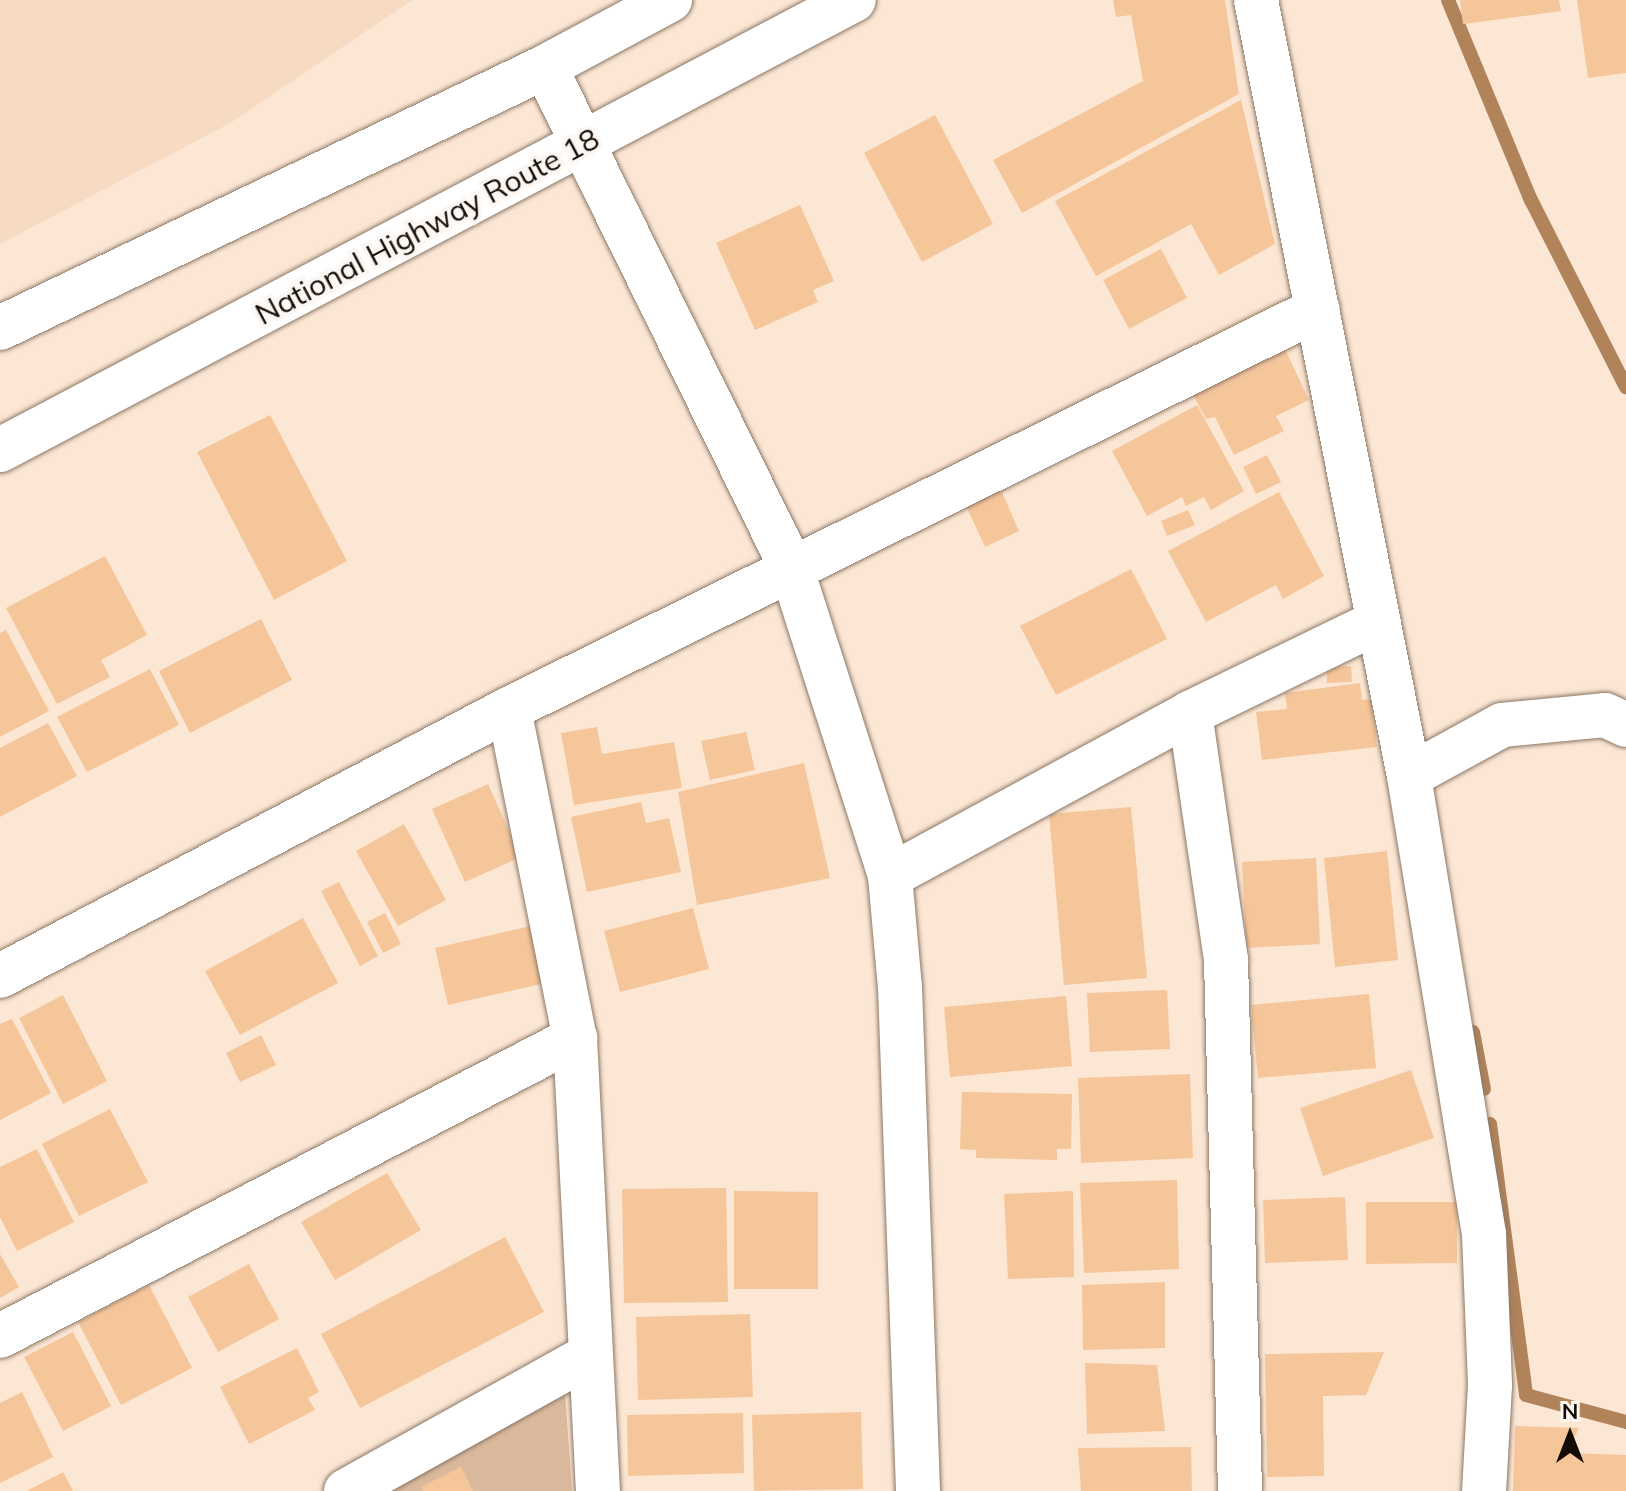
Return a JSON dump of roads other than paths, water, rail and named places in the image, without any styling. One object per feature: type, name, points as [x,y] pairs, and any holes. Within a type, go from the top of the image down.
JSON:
[{"type":"main road","points":[[0,328],[545,67],[670,0]]},
{"type":"main road","name":"National Highway Route 18","points":[[0,450],[854,0]]},
{"type":"main road","points":[[1256,0],[1409,776],[1484,1234],[1490,1385],[1484,1491]]},
{"type":"main road","points":[[545,67],[581,146],[791,567],[890,876],[900,987],[918,1491]]},
{"type":"main road","points":[[0,976],[509,709],[1318,309]]},
{"type":"main road","points":[[890,876],[1190,713],[1377,622]]},
{"type":"main road","points":[[509,709],[575,1038],[598,1491]]},
{"type":"main road","points":[[1190,713],[1226,960],[1240,1491]]},
{"type":"main road","points":[[1409,776],[1502,725],[1605,715],[1626,725]]},
{"type":"main road","points":[[0,1336],[575,1038]]},
{"type":"main road","points":[[346,1491],[590,1355]]},
{"type":"waterway","points":[[1448,0],[1531,200],[1626,387]]},
{"type":"waterway","points":[[1473,1032],[1484,1089]]},
{"type":"waterway","points":[[1490,1124],[1526,1395],[1626,1422]]}]
